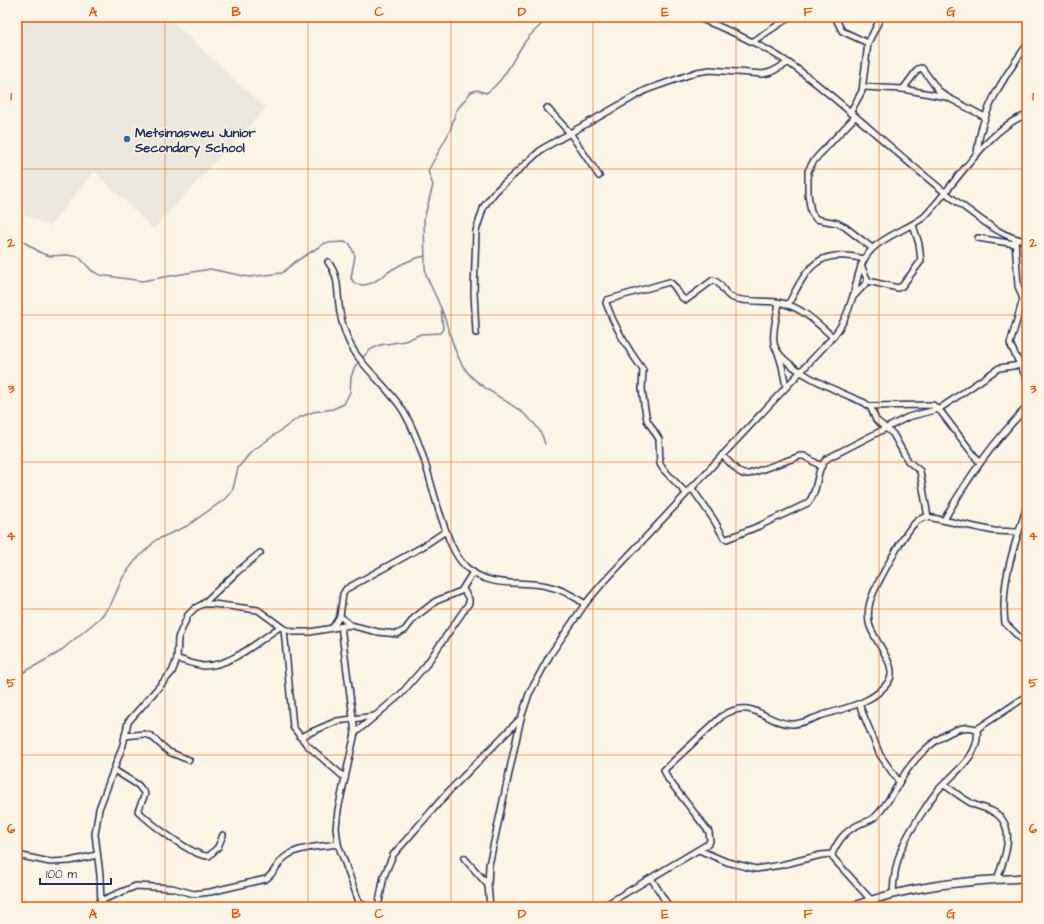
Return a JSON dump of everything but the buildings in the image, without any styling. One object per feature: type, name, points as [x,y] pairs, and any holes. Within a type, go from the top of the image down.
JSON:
[{"type":"main road","points":[[851,907],[893,894],[928,887],[997,879],[1027,878]]},
{"type":"street","points":[[696,17],[752,42],[788,63],[946,193],[1015,242]]},
{"type":"street","points":[[752,42],[790,17]]},
{"type":"street","points":[[835,17],[842,31],[868,43]]},
{"type":"street","points":[[850,113],[863,87],[868,43],[881,17]]},
{"type":"street","points":[[977,154],[978,140],[985,117],[1005,76],[1027,45]]},
{"type":"street","points":[[476,333],[474,247],[476,231],[484,206],[496,191],[542,149],[632,97],[672,80],[710,70],[763,74],[771,72],[788,63]]},
{"type":"street","points":[[903,89],[918,69],[922,68],[938,90],[947,97],[985,117]]},
{"type":"street","points":[[863,87],[903,89],[947,97]]},
{"type":"street","points":[[547,108],[570,134],[599,176]]},
{"type":"street","points":[[490,907],[488,885],[492,848],[525,704],[538,675],[585,604],[691,487],[833,337],[846,317],[861,265],[872,248],[878,243],[913,225],[933,208],[977,154],[1007,124],[1027,115]]},
{"type":"street","points":[[855,117],[813,162],[808,171],[808,194],[811,212],[816,218],[837,223],[845,227],[872,248]]},
{"type":"street","points":[[868,281],[894,288],[902,286],[921,261],[919,244],[913,225]]},
{"type":"street","points":[[978,238],[1015,242],[1027,241]]},
{"type":"street","points":[[1015,242],[1018,286],[1023,299],[1010,344],[1027,379]]},
{"type":"street","points":[[788,305],[804,276],[824,257],[836,255],[864,259]]},
{"type":"street","points":[[328,262],[337,278],[339,304],[343,326],[351,347],[398,403],[409,421],[421,451],[454,552],[462,562],[481,577],[498,582],[555,588],[565,591],[585,604]]},
{"type":"street","points":[[861,265],[868,281]]},
{"type":"street","points":[[686,493],[660,464],[659,439],[648,420],[644,404],[642,389],[643,370],[627,349],[612,320],[606,303],[607,300],[669,282],[673,284],[681,297],[686,300],[713,280],[720,283],[726,294],[734,298],[778,303],[800,310],[833,337]]},
{"type":"street","points":[[853,297],[868,281]]},
{"type":"street","points":[[778,303],[774,342],[782,366],[786,387]]},
{"type":"street","points":[[777,350],[800,372],[869,406],[933,405],[939,410],[980,464]]},
{"type":"street","points":[[691,487],[726,539],[759,526],[808,503],[812,496],[821,466],[828,458],[918,414],[939,410],[999,368],[1020,365]]},
{"type":"street","points":[[869,406],[876,420],[893,434],[908,461],[920,471],[928,517]]},
{"type":"street","points":[[944,520],[961,490],[980,464],[1008,428],[1027,407]]},
{"type":"street","points":[[722,455],[743,474],[749,474],[776,463],[800,456],[804,456],[821,466]]},
{"type":"street","points":[[1027,506],[1013,547],[1007,572],[1005,622],[1010,629],[1027,645]]},
{"type":"street","points":[[602,907],[699,850],[710,841],[709,832],[664,774],[665,767],[718,719],[732,710],[751,710],[786,724],[793,725],[859,704],[879,691],[889,681],[892,669],[869,626],[868,612],[870,600],[902,541],[918,520],[928,517],[994,531],[1019,532]]},
{"type":"street","points":[[333,627],[340,616],[343,594],[346,590],[422,547],[446,531]]},
{"type":"street","points":[[260,553],[203,604],[188,615],[178,638],[177,659],[172,672],[165,682],[132,717],[99,809],[95,827],[101,904],[136,886],[172,888],[194,894],[210,892],[266,879],[271,876],[284,858],[291,853],[299,850],[338,844]]},
{"type":"street","points":[[203,604],[258,610],[282,628],[294,632],[310,632],[350,625],[386,634],[401,632],[414,618],[436,601],[463,589],[473,572]]},
{"type":"street","points":[[355,734],[401,694],[426,665],[466,610],[469,599],[463,589]]},
{"type":"street","points":[[340,616],[350,625]]},
{"type":"street","points":[[341,626],[350,685],[352,718],[355,734],[336,819],[338,844],[359,906],[367,907]]},
{"type":"street","points":[[177,659],[196,665],[216,665],[238,655],[282,628]]},
{"type":"street","points":[[282,628],[291,721],[300,736],[345,778]]},
{"type":"street","points":[[832,854],[845,832],[875,817],[890,799],[899,782],[915,761],[937,740],[962,728],[968,727],[977,729],[1027,696]]},
{"type":"street","points":[[859,704],[875,745],[899,782]]},
{"type":"street","points":[[300,736],[331,723],[352,718],[377,716]]},
{"type":"street","points":[[378,907],[384,876],[393,855],[449,791],[521,718]]},
{"type":"street","points":[[893,894],[894,871],[906,838],[923,810],[974,752],[979,739],[977,729]]},
{"type":"street","points":[[125,736],[144,734],[151,736],[169,752],[189,760]]},
{"type":"street","points":[[114,770],[138,785],[145,794],[138,811],[152,824],[188,849],[205,857],[209,856],[218,847],[223,835]]},
{"type":"street","points":[[944,785],[975,805],[994,812],[1002,820],[1007,842],[1004,859],[997,879]]},
{"type":"street","points":[[699,850],[727,862],[756,869],[832,854]]},
{"type":"street","points":[[832,854],[842,869],[871,900]]},
{"type":"street","points":[[17,855],[50,862],[70,861],[97,855]]},
{"type":"street","points":[[464,858],[488,885]]},
{"type":"street","points":[[651,878],[669,907]]},
{"type":"shaded area","name":"Metsimasweu Junior Secondary School","points":[[17,17],[167,17],[266,108],[153,229],[94,171],[50,226],[17,211]]},
{"type":"waterway","points":[[361,359],[370,350],[380,345],[405,341],[421,334],[440,333],[443,329],[441,308],[426,275],[425,266],[424,219],[433,185],[428,171],[450,131],[456,111],[471,92],[477,90],[486,93],[492,89],[503,77],[527,39],[536,29],[551,17]]},
{"type":"waterway","points":[[17,241],[24,242],[41,253],[50,256],[67,255],[79,257],[92,271],[100,275],[142,281],[210,269],[249,277],[282,273],[295,262],[325,243],[344,242],[350,244],[355,256],[351,278],[354,283],[365,285],[375,281],[405,263],[425,256]]},
{"type":"waterway","points":[[441,308],[455,350],[468,373],[477,382],[523,413],[533,422],[540,432],[545,444]]},
{"type":"waterway","points":[[17,679],[24,672],[58,653],[100,618],[111,604],[123,577],[135,561],[156,540],[187,526],[225,499],[233,489],[238,468],[251,452],[298,418],[313,412],[333,409],[344,404],[350,392],[351,377],[355,366],[359,362]]},
{"type":"place","name":"Metsimasweu Junior Secondary School","points":[[127,139]]}]
